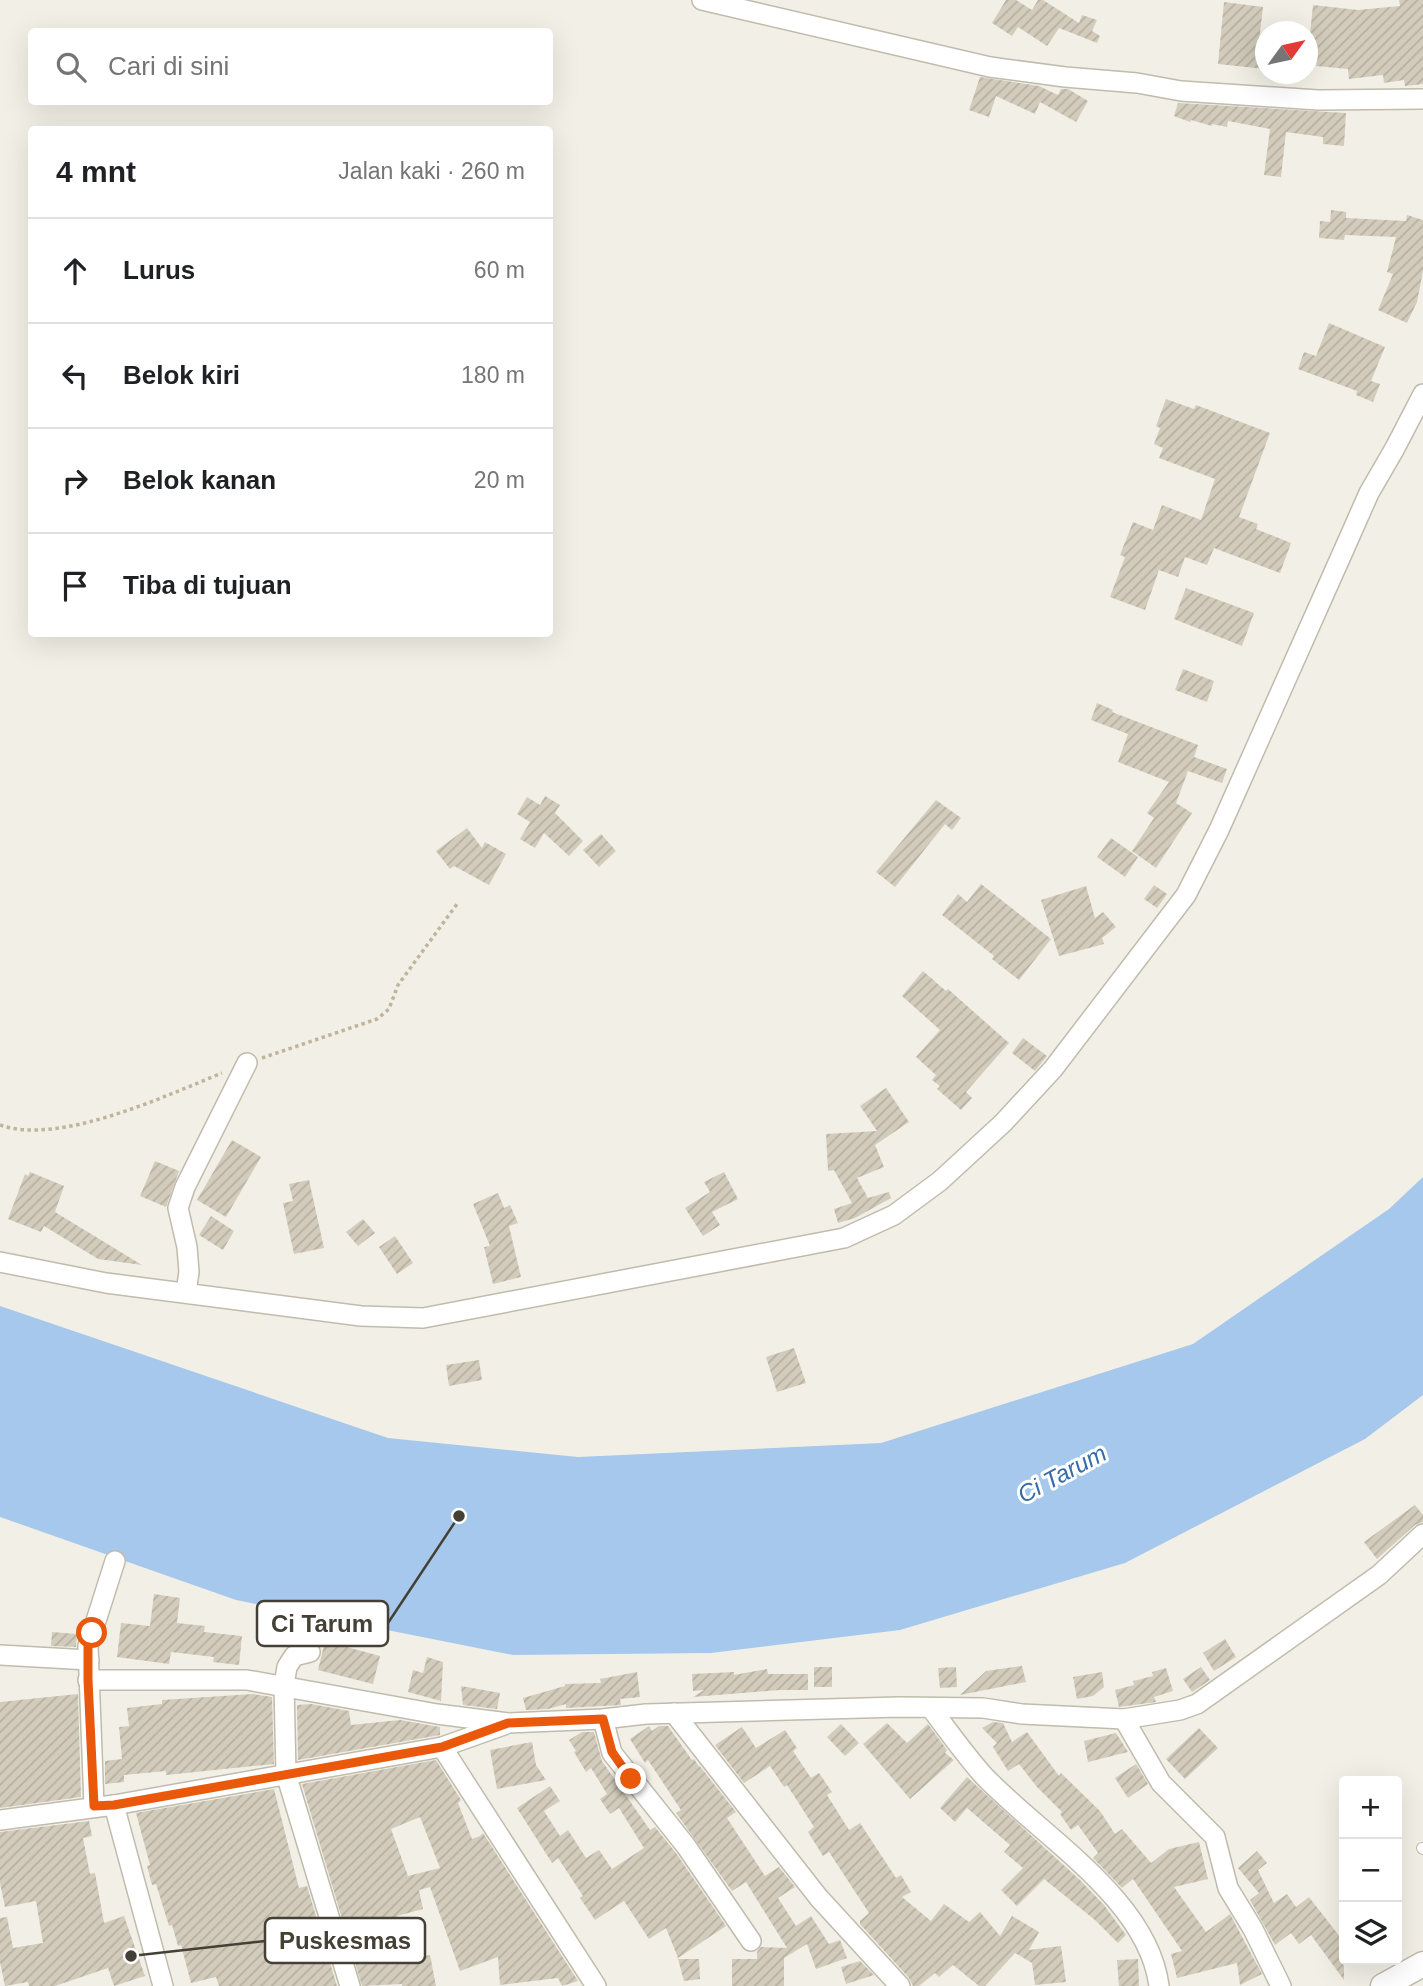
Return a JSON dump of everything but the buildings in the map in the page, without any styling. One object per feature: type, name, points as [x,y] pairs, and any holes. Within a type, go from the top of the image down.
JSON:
[{"type":"street","points":[[702,0],[990,67],[1137,83],[1181,91],[1318,100],[1423,99]]},
{"type":"street","points":[[0,1262],[106,1283],[362,1316],[423,1318],[844,1238],[894,1215],[940,1181],[1003,1123],[1053,1069],[1186,895],[1219,830],[1357,516],[1423,394]]},
{"type":"street","points":[[186,1292],[189,1272],[187,1247],[178,1208],[185,1187],[247,1063]]},
{"type":"street","points":[[88,1680],[247,1680],[436,1714],[508,1723],[771,1709],[983,1708],[1022,1714],[1124,1718],[1180,1710],[1197,1704],[1379,1575],[1423,1534]]},
{"type":"street","points":[[115,1561],[88,1646],[88,1680],[104,1806],[163,1986]]},
{"type":"street","points":[[310,1652],[295,1656],[289,1662],[284,1685],[286,1774],[350,1986]]},
{"type":"street","points":[[0,1655],[89,1660]]},
{"type":"street","points":[[931,1708],[984,1776],[1079,1861],[1124,1910],[1145,1939],[1157,1968],[1159,1986]]},
{"type":"street","points":[[674,1713],[819,1898],[900,1986]]},
{"type":"street","points":[[1124,1718],[1161,1783],[1215,1837],[1228,1888],[1253,1929],[1281,1986]]},
{"type":"street","points":[[603,1719],[612,1752],[686,1846],[751,1941]]},
{"type":"street","points":[[0,1820],[104,1806],[442,1747],[508,1723]]},
{"type":"street","points":[[442,1747],[596,1986]]},
{"type":"street","points":[[1383,1986],[1423,1964]]},
{"type":"water","points":[[1423,1177],[1423,1395],[1365,1439],[1125,1563],[900,1630],[711,1653],[513,1655],[236,1600],[0,1517],[0,1306],[388,1438],[578,1457],[881,1443],[1193,1344],[1389,1209]]},
{"type":"place","name":"Ci Tarum","points":[[459,1516]]},
{"type":"place","name":"Puskesmas","points":[[131,1956]]},
{"type":"route","points":[[92,1633],[88,1646],[88,1680],[94,1806],[114,1805],[442,1747],[508,1723],[603,1719],[612,1752],[631,1779]]}]
